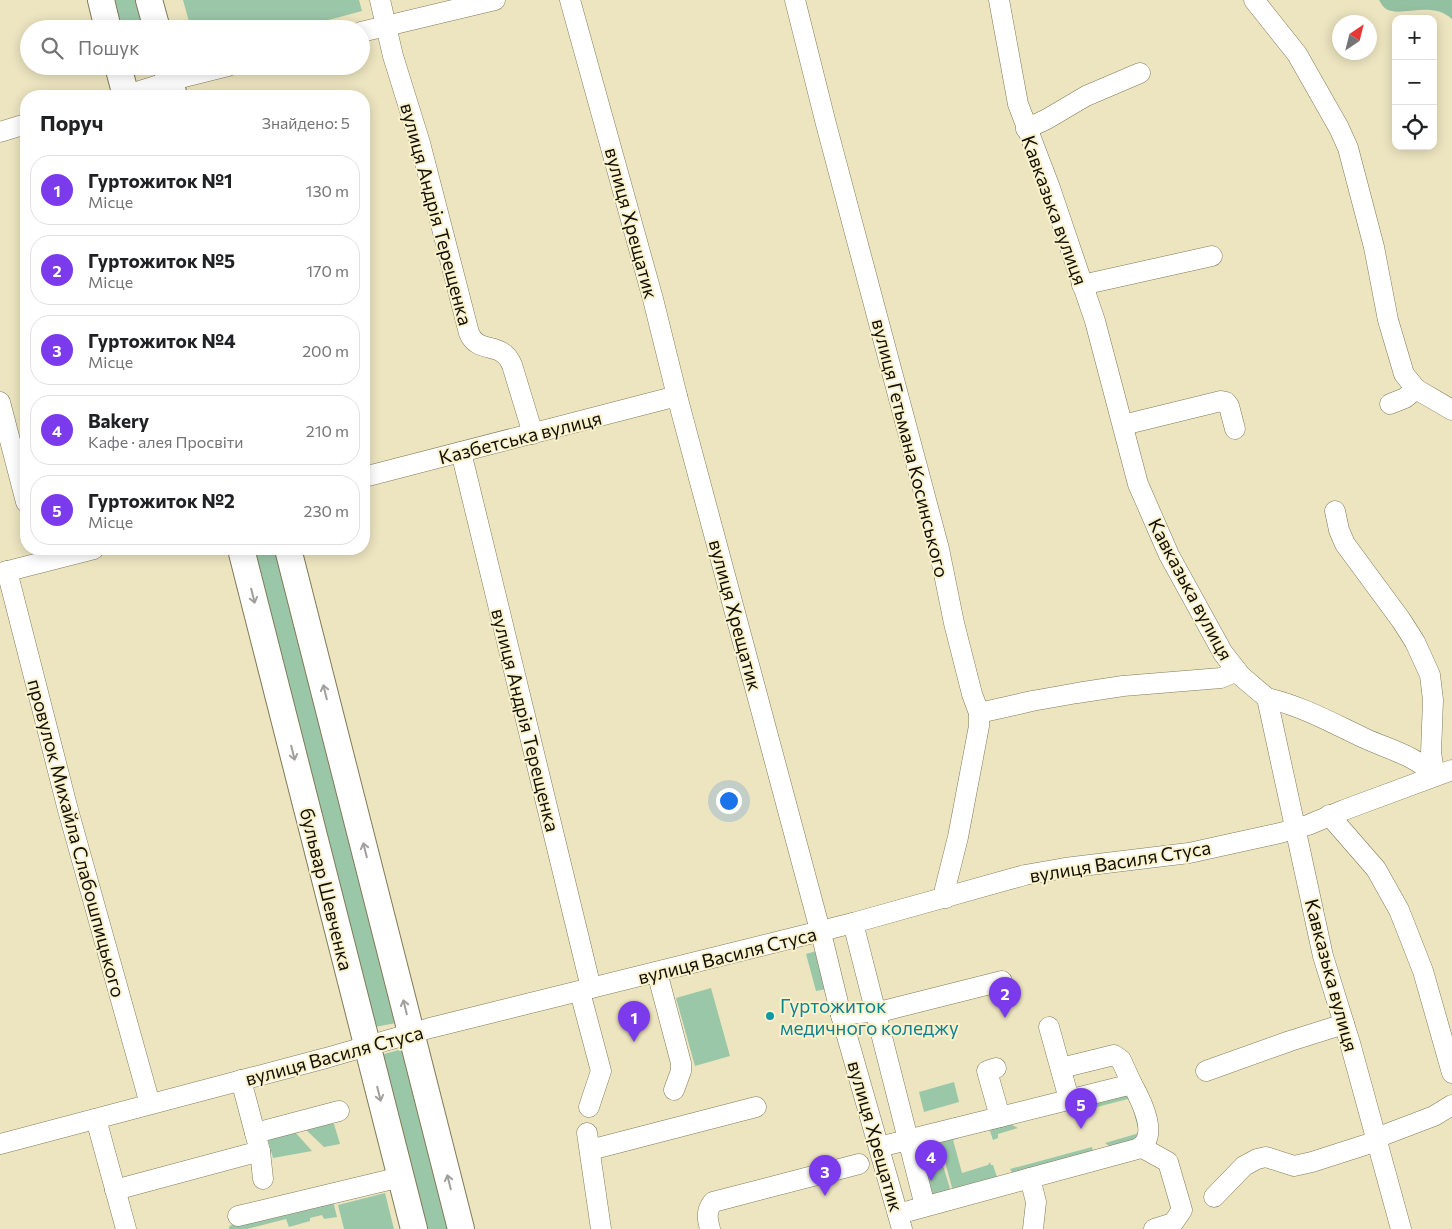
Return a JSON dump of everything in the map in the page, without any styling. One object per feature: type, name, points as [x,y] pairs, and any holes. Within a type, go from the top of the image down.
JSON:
[{"type":"main road","points":[[101,0],[106,20]]},
{"type":"main road","points":[[150,0],[155,20]]},
{"type":"main road","points":[[120,75],[124,90]]},
{"type":"main road","name":"бульвар Шевченка","points":[[243,555],[414,1229]]},
{"type":"main road","points":[[290,555],[461,1229]]},
{"type":"street","name":"вулиця Андрія Терещенка","points":[[380,0],[469,333],[477,344],[501,351],[508,357],[533,434]]},
{"type":"street","points":[[370,30],[495,0]]},
{"type":"street","name":"вулиця Хрещатик","points":[[570,0],[653,299],[841,1015],[900,1221]]},
{"type":"street","name":"вулиця Гетьмана Косинського","points":[[795,0],[936,539],[972,694],[979,713],[979,726],[962,818],[945,888],[946,898]]},
{"type":"street","name":"Кавказька вулиця","points":[[999,0],[1016,94],[1026,129],[1050,188],[1106,359],[1138,484],[1166,548],[1223,653],[1236,671],[1267,698],[1323,956],[1377,1138],[1401,1229]]},
{"type":"street","points":[[1254,0],[1297,54],[1348,148],[1374,247],[1386,311],[1404,374],[1416,389],[1452,410]]},
{"type":"street","points":[[1026,129],[1086,96],[1140,73]]},
{"type":"street","points":[[143,90],[193,75]]},
{"type":"street","points":[[0,132],[20,126]]},
{"type":"street","points":[[1082,285],[1212,256]]},
{"type":"street","points":[[1390,404],[1405,398],[1416,389]]},
{"type":"street","name":"Казбетська вулиця","points":[[370,475],[677,396]]},
{"type":"street","points":[[1123,425],[1221,401],[1226,402],[1229,406],[1235,429]]},
{"type":"street","points":[[0,402],[20,479]]},
{"type":"street","name":"вулиця Андрія Терещенка","points":[[461,452],[586,990],[601,1072],[589,1107]]},
{"type":"street","points":[[1334,511],[1345,544],[1401,620],[1415,642],[1430,674],[1433,700],[1432,753],[1443,773]]},
{"type":"street","points":[[4,572],[40,556]]},
{"type":"street","name":"провулок Михайла Слабошпицького","points":[[4,572],[150,1104]]},
{"type":"street","points":[[979,713],[1078,692],[1123,686],[1221,678],[1236,671]]},
{"type":"street","points":[[1267,698],[1293,705],[1368,740],[1407,754],[1423,765],[1443,773]]},
{"type":"street","name":"вулиця Василя Стуса","points":[[0,1144],[412,1034],[820,932],[1025,875],[1189,852],[1296,829],[1443,773]]},
{"type":"street","points":[[1329,815],[1381,876],[1399,910],[1421,966],[1452,1073]]},
{"type":"street","points":[[853,923],[925,1206]]},
{"type":"street","points":[[657,972],[680,1063],[681,1071],[674,1090]]},
{"type":"street","points":[[841,1015],[876,1012],[1002,981]]},
{"type":"street","points":[[1206,1071],[1290,1040],[1344,1024]]},
{"type":"street","points":[[1049,1027],[1070,1099]]},
{"type":"street","points":[[900,1221],[925,1206],[1141,1147],[1146,1142],[1149,1130],[1141,1103],[1121,1060],[1114,1054],[1061,1068]]},
{"type":"street","points":[[996,1068],[988,1071],[1000,1117]]},
{"type":"street","points":[[241,1080],[258,1142],[264,1179]]},
{"type":"street","points":[[878,1147],[1132,1084]]},
{"type":"street","points":[[601,1229],[588,1142],[756,1107]]},
{"type":"street","points":[[1214,1197],[1244,1166],[1257,1159],[1266,1157],[1286,1164],[1298,1165],[1353,1149],[1434,1116],[1451,1107]]},
{"type":"street","points":[[115,1190],[258,1142],[339,1111]]},
{"type":"street","points":[[96,1119],[126,1229]]},
{"type":"street","points":[[1141,1147],[1168,1162],[1181,1205],[1181,1212],[1175,1221],[1160,1228]]},
{"type":"street","points":[[710,1229],[707,1212],[714,1202],[859,1164]]},
{"type":"street","points":[[238,1216],[401,1177]]},
{"type":"street","points":[[1030,1178],[1036,1202],[1033,1229]]},
{"type":"green space","points":[[108,0],[141,0],[146,20],[113,20]]},
{"type":"green space","points":[[183,0],[359,0],[362,11],[328,20],[189,20]]},
{"type":"green space","points":[[1379,0],[1452,0],[1452,19],[1444,13],[1435,11],[1392,11],[1385,8]]},
{"type":"green space","points":[[250,555],[282,555],[396,1023],[375,1027]]},
{"type":"green space","points":[[816,951],[827,989],[816,991],[806,954]]},
{"type":"green space","points":[[711,988],[730,1056],[695,1066],[676,998]]},
{"type":"green space","points":[[402,1049],[454,1229],[421,1229],[381,1055]]},
{"type":"green space","points":[[954,1082],[959,1102],[924,1112],[919,1092]]},
{"type":"green space","points":[[1121,1091],[1128,1093],[1134,1098],[1142,1113],[1145,1130],[1141,1144],[1116,1151],[1105,1143],[1139,1132],[1131,1102],[1128,1099],[1070,1114],[1076,1103]]},
{"type":"green space","points":[[1002,1120],[1018,1128],[998,1134],[998,1138],[993,1140],[989,1128],[959,1136],[959,1138],[953,1140],[962,1173],[988,1165],[990,1162],[997,1177],[954,1195],[938,1136]]},
{"type":"green space","points":[[327,1122],[334,1124],[340,1144],[324,1147],[304,1128]]},
{"type":"green space","points":[[295,1132],[312,1151],[273,1158],[268,1140]]},
{"type":"green space","points":[[1092,1147],[1093,1151],[1013,1174],[1010,1169]]},
{"type":"green space","points":[[940,1156],[952,1195],[927,1202],[922,1160]]},
{"type":"green space","points":[[385,1193],[394,1229],[344,1229],[338,1205]]},
{"type":"green space","points":[[332,1197],[337,1217],[324,1219],[322,1215],[310,1218],[310,1221],[289,1227],[286,1219],[247,1229],[229,1229],[238,1219]]},
{"type":"place","name":"Гуртожиток медичного коледжу","points":[[770,1016]]},
{"type":"place","name":"Гуртожиток №5","points":[[1005,1018]]},
{"type":"place","name":"Гуртожиток №1","points":[[634,1042]]},
{"type":"place","name":"Гуртожиток №2","points":[[1081,1129]]},
{"type":"place","name":"Bakery","points":[[931,1181]]},
{"type":"place","name":"Гуртожиток №4","points":[[825,1196]]}]
